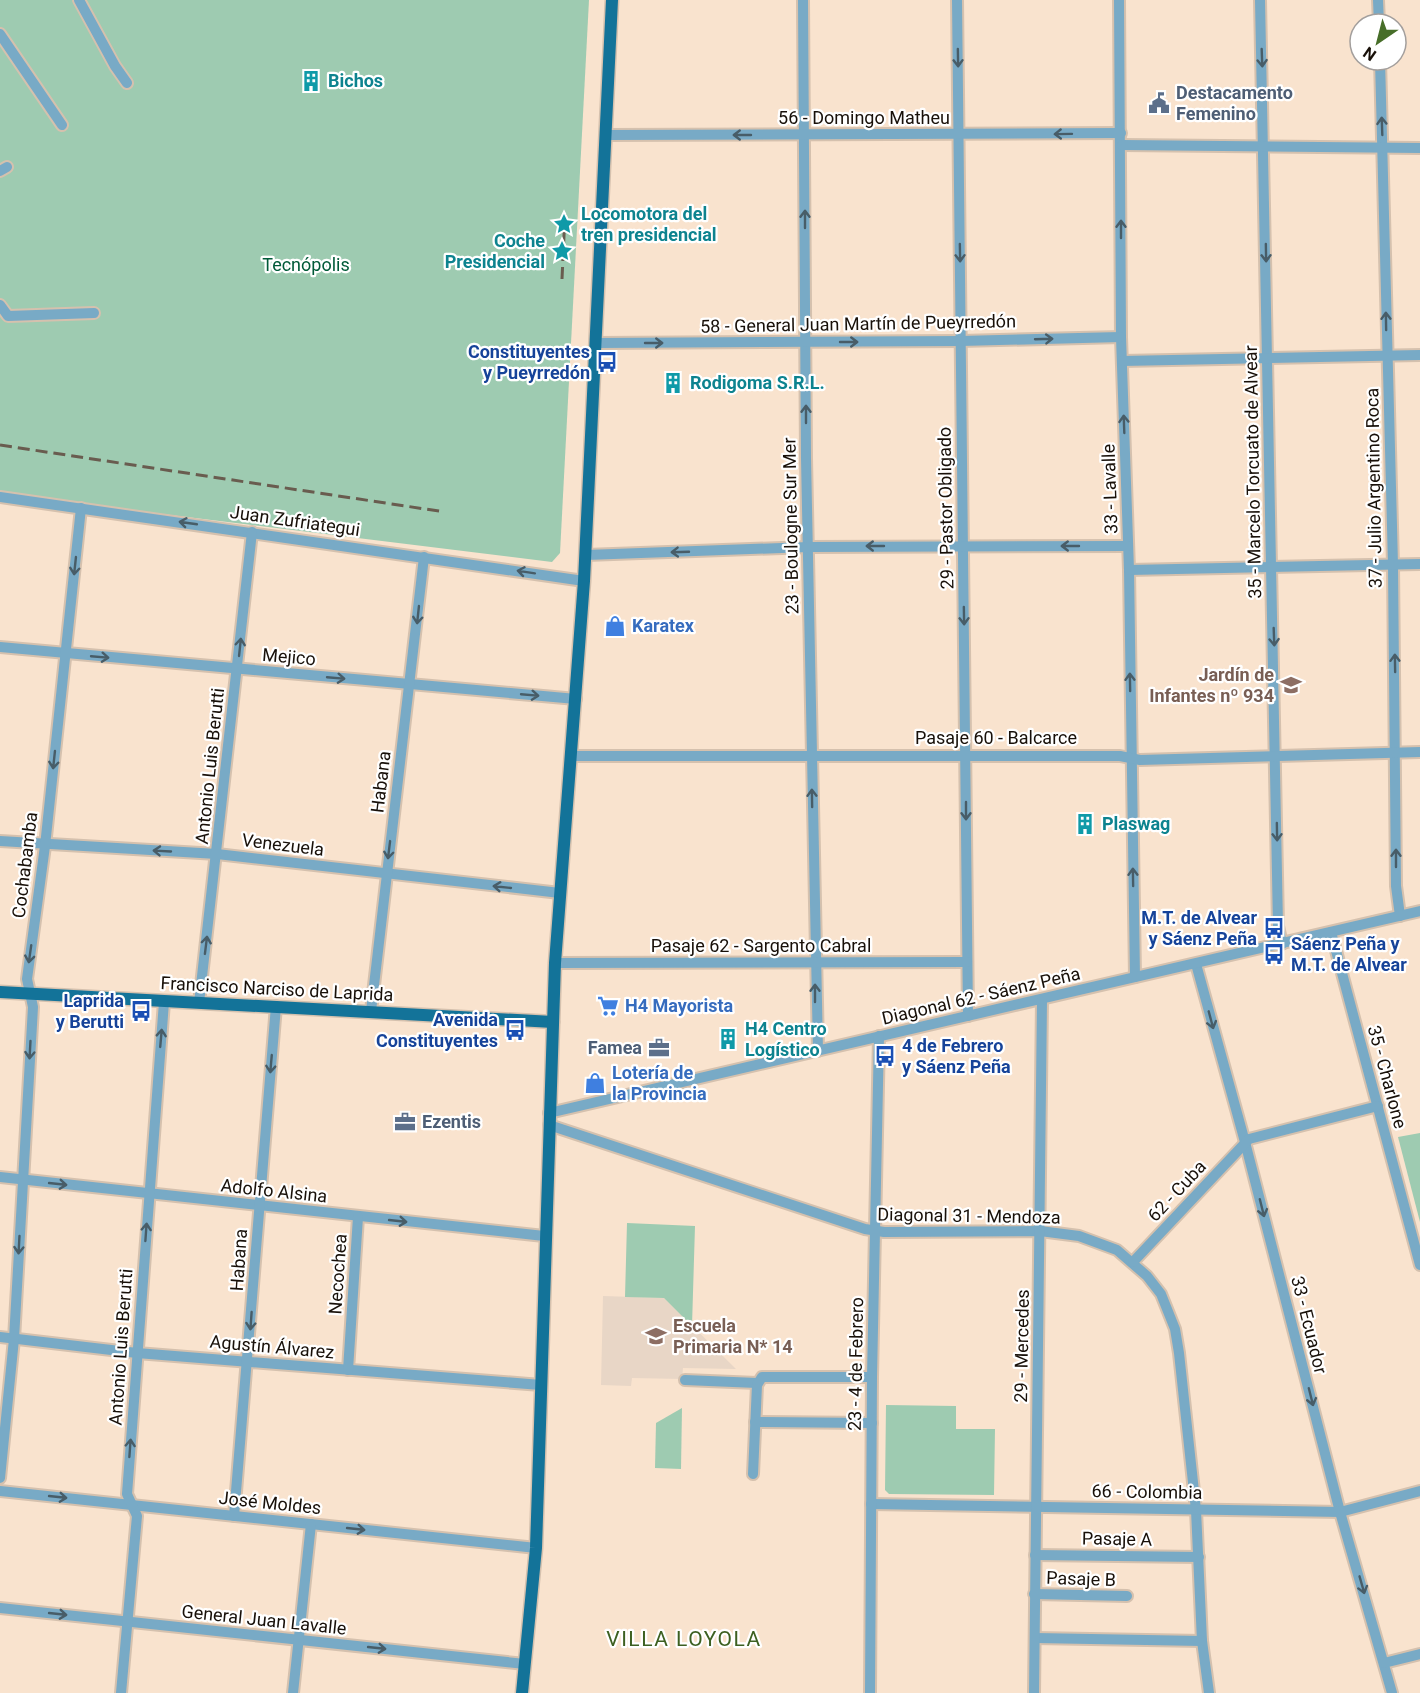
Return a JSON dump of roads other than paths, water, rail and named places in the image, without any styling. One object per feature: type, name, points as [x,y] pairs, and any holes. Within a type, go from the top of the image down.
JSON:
[{"type":"main road","points":[[522,1693],[536,1548],[544,1236],[555,963],[586,555],[612,0]]},
{"type":"main road","name":"Francisco Narciso de Laprida","points":[[0,992],[553,1022]]},
{"type":"street","points":[[79,0],[115,66],[128,83]]},
{"type":"street","name":"23 - Boulogne Sur Mer","points":[[802,0],[811,755],[818,1051]]},
{"type":"street","name":"29 - Pastor Obligado","points":[[957,0],[968,1016]]},
{"type":"street","name":"33 - Lavalle","points":[[1119,0],[1122,146],[1121,337],[1129,570],[1135,977]]},
{"type":"street","name":"35 - Marcelo Torcuato de Alvear","points":[[1260,0],[1278,926],[1282,944]]},
{"type":"street","points":[[0,34],[62,125]]},
{"type":"street","name":"37 - Julio Argentino Roca","points":[[1380,72],[1393,564],[1397,895],[1400,916]]},
{"type":"street","name":"56 - Domingo Matheu","points":[[606,135],[1121,133]]},
{"type":"street","points":[[1122,146],[1420,148]]},
{"type":"street","points":[[0,305],[8,316],[94,313]]},
{"type":"street","name":"58 - General Juan Martín de Pueyrredón","points":[[596,343],[961,341],[1121,337]]},
{"type":"street","points":[[1122,361],[1420,355]]},
{"type":"street","name":"Juan Zufriategui","points":[[0,497],[584,581]]},
{"type":"street","name":"Cochabamba","points":[[0,1478],[14,1339],[33,1007],[27,979],[45,846],[81,508]]},
{"type":"street","name":"Antonio Luis Berutti","points":[[200,1003],[252,532]]},
{"type":"street","points":[[586,555],[809,547],[1128,546]]},
{"type":"street","name":"Habana","points":[[371,1011],[424,557]]},
{"type":"street","points":[[1129,570],[1271,565],[1420,564]]},
{"type":"street","name":"Mejico","points":[[0,647],[576,699]]},
{"type":"street","name":"Pasaje 60 - Balcarce","points":[[572,756],[966,754],[1140,760],[1276,754],[1420,752]]},
{"type":"street","name":"Venezuela","points":[[0,841],[45,846],[217,854],[560,893]]},
{"type":"street","name":"Diagonal 62 - Sáenz Peña","points":[[549,1119],[879,1036],[1420,911]]},
{"type":"street","name":"35 - Charlone","points":[[1331,932],[1420,1265]]},
{"type":"street","name":"Pasaje 62 - Sargento Cabral","points":[[555,963],[967,962]]},
{"type":"street","name":"33 - Ecuador","points":[[1196,964],[1245,1142],[1340,1512],[1392,1693]]},
{"type":"street","name":"29 - Mercedes","points":[[1034,1693],[1042,1000]]},
{"type":"street","name":"Antonio Luis Berutti","points":[[121,1693],[137,1516],[127,1494],[164,1002]]},
{"type":"street","name":"Habana","points":[[234,1516],[276,1006]]},
{"type":"street","name":"23 - 4 de Febrero","points":[[870,1693],[872,1377],[879,1036]]},
{"type":"street","points":[[1245,1142],[1253,1137],[1378,1106]]},
{"type":"street","name":"Diagonal 31 - Mendoza","points":[[549,1119],[876,1232],[1040,1231],[1093,1240],[1118,1250],[1133,1262],[1161,1294],[1175,1329],[1196,1510],[1202,1641],[1209,1693]]},
{"type":"street","name":"62 - Cuba","points":[[1133,1262],[1245,1142]]},
{"type":"street","name":"Adolfo Alsina","points":[[0,1178],[544,1236]]},
{"type":"street","name":"Necochea","points":[[348,1370],[358,1217]]},
{"type":"street","name":"Agustín Álvarez","points":[[0,1337],[137,1353],[541,1385]]},
{"type":"street","points":[[753,1474],[757,1383],[762,1377],[770,1375],[872,1377]]},
{"type":"street","points":[[685,1380],[757,1383]]},
{"type":"street","points":[[755,1422],[872,1423]]},
{"type":"street","name":"José Moldes","points":[[0,1491],[536,1548]]},
{"type":"street","name":"66 - Colombia","points":[[871,1504],[1340,1512],[1420,1491]]},
{"type":"street","points":[[293,1693],[311,1524]]},
{"type":"street","name":"Pasaje A","points":[[1035,1555],[1199,1557]]},
{"type":"street","name":"Pasaje B","points":[[1034,1594],[1127,1596]]},
{"type":"street","name":"General Juan Lavalle","points":[[0,1608],[525,1664]]},
{"type":"street","points":[[1035,1638],[1202,1641]]},
{"type":"street","points":[[1384,1663],[1420,1654]]},
{"type":"railway","points":[[562,279],[565,214]]},
{"type":"railway","points":[[0,445],[445,512]]},
{"type":"place","name":"Bichos","points":[[311,81]]},
{"type":"place","name":"Destacamento Femenino","points":[[1159,103]]},
{"type":"place","name":"Locomotora del tren presidencial","points":[[564,224]]},
{"type":"place","name":"Coche Presidencial","points":[[562,251]]},
{"type":"place","name":"Constituyentes y Pueyrredón","points":[[607,362]]},
{"type":"place","name":"Rodigoma S.R.L.","points":[[673,383]]},
{"type":"place","name":"Karatex","points":[[615,626]]},
{"type":"place","name":"Jardín de Infantes nº 934","points":[[1291,685]]},
{"type":"place","name":"Plaswag","points":[[1085,824]]},
{"type":"place","name":"M.T. de Alvear y Sáenz Peña","points":[[1274,928]]},
{"type":"place","name":"Sáenz Peña y M.T. de Alvear","points":[[1274,954]]},
{"type":"place","name":"H4 Mayorista","points":[[608,1006]]},
{"type":"place","name":"Laprida y Berutti","points":[[141,1011]]},
{"type":"place","name":"Avenida Constituyentes","points":[[515,1030]]},
{"type":"place","name":"H4 Centro Logístico","points":[[728,1039]]},
{"type":"place","name":"Famea","points":[[659,1048]]},
{"type":"place","name":"4 de Febrero y Sáenz Peña","points":[[885,1056]]},
{"type":"place","name":"Lotería de la Provincia","points":[[595,1083]]},
{"type":"place","name":"Ezentis","points":[[405,1122]]},
{"type":"place","name":"Escuela Primaria N* 14","points":[[656,1336]]},
{"type":"district","name":"VILLA LOYOLA","points":[[684,1639]]},
{"type":"park label","name":"Tecnópolis","points":[[306,265]]}]
